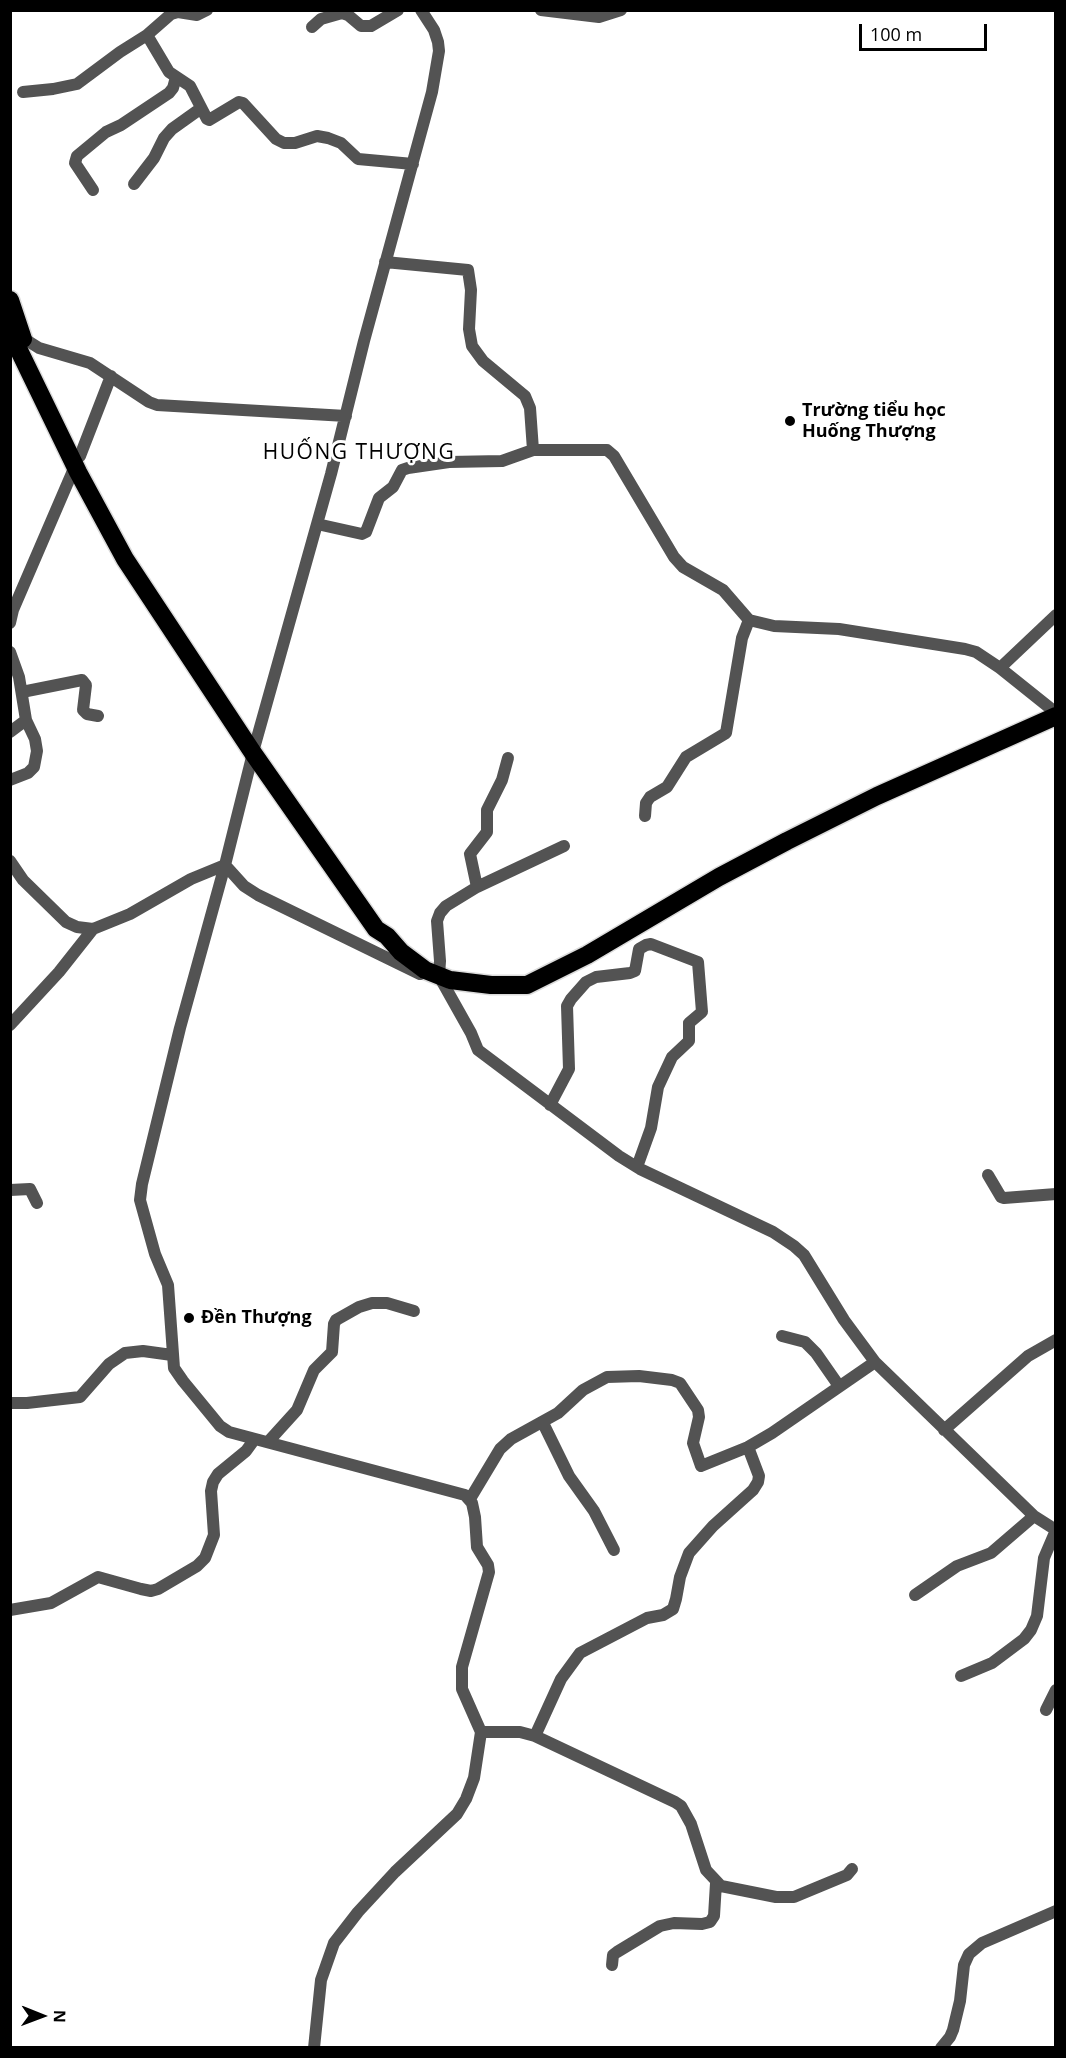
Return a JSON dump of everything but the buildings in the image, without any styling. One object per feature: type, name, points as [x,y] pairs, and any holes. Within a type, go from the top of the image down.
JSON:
[{"type":"highway","points":[[10,300],[14,332],[77,461],[194,657],[254,749],[382,924],[387,936],[401,952],[425,970],[439,976],[450,980],[481,984],[518,984],[524,975],[587,943],[655,902],[750,851],[886,782],[1054,710]]},
{"type":"street","points":[[23,92],[77,84],[147,35],[162,15],[178,12],[197,15],[207,10]]},
{"type":"street","points":[[312,27],[327,16],[342,13],[365,27],[398,10]]},
{"type":"street","points":[[314,2048],[321,1980],[334,1943],[342,1930],[395,1872],[457,1814],[474,1778],[481,1732],[462,1689],[461,1680],[462,1667],[489,1572],[488,1565],[481,1557],[477,1547],[475,1517],[470,1499],[465,1495],[254,1440],[229,1432],[220,1426],[174,1368],[168,1286],[140,1200],[180,1028],[432,92],[439,51],[434,30],[421,10]]},
{"type":"street","points":[[542,10],[599,16],[621,10]]},
{"type":"street","points":[[147,35],[170,72],[190,86],[201,109],[210,120],[239,102],[243,103],[276,140],[284,143],[295,143],[317,136],[341,143],[358,159],[413,164]]},
{"type":"street","points":[[93,190],[75,163],[77,156],[106,132],[121,125],[169,93],[176,77]]},
{"type":"street","points":[[134,184],[172,129],[201,109]]},
{"type":"street","points":[[386,262],[468,270],[471,290],[469,329],[472,346],[483,361],[529,401],[533,450]]},
{"type":"street","points":[[14,332],[39,348],[83,359],[149,402],[167,407],[346,416]]},
{"type":"street","points":[[11,614],[111,376]]},
{"type":"street","points":[[317,525],[362,534],[366,532],[379,498],[393,487],[402,470],[408,468],[457,462],[502,461],[533,450],[590,449],[611,452],[674,557],[683,567],[723,590],[749,620],[774,626],[839,629],[976,652],[1054,710]]},
{"type":"street","points":[[1000,668],[1056,615]]},
{"type":"street","points":[[645,816],[646,803],[650,797],[667,787],[686,757],[726,733],[742,638],[749,620]]},
{"type":"street","points":[[10,652],[22,692],[26,720],[36,739],[37,759],[34,767],[28,773],[10,780]]},
{"type":"street","points":[[22,692],[82,680],[86,685],[83,710],[87,714],[98,716]]},
{"type":"street","points":[[10,732],[26,720]]},
{"type":"street","points":[[477,887],[470,854],[487,832],[487,810],[502,780],[508,758]]},
{"type":"street","points":[[564,846],[477,887],[446,906],[437,921],[439,976],[478,1050],[550,1105],[637,1167],[773,1232],[794,1246],[804,1255],[850,1329],[875,1362],[1034,1516],[1056,1530],[1044,1558],[1037,1616],[1031,1630],[1024,1639],[992,1663],[961,1676]]},
{"type":"street","points":[[10,861],[23,880],[66,922],[71,926],[93,929]]},
{"type":"street","points":[[10,1024],[59,972],[93,929],[130,914],[191,879],[225,865]]},
{"type":"street","points":[[225,865],[244,886],[258,895],[422,975],[439,976]]},
{"type":"street","points":[[550,1105],[569,1069],[567,1006],[586,982],[596,976],[630,974],[635,971],[639,949],[651,944],[698,962],[702,1012],[689,1023],[689,1041],[672,1057],[658,1087],[651,1128],[637,1167]]},
{"type":"street","points":[[988,1175],[1001,1197],[1004,1198],[1056,1194]]},
{"type":"street","points":[[10,1190],[30,1189],[37,1203]]},
{"type":"street","points":[[268,1443],[297,1410],[314,1370],[332,1352],[336,1320],[359,1307],[372,1303],[387,1303],[414,1311]]},
{"type":"street","points":[[782,1336],[805,1342],[816,1353],[839,1386]]},
{"type":"street","points":[[944,1430],[1028,1356],[1056,1340]]},
{"type":"street","points":[[10,1403],[80,1397],[109,1364],[125,1353],[143,1351],[172,1355]]},
{"type":"street","points":[[470,1499],[500,1449],[524,1430],[543,1423],[558,1413],[583,1390],[596,1382],[618,1376],[639,1376],[680,1383],[698,1410],[699,1417],[693,1443],[701,1466],[748,1447],[804,1412],[875,1362]]},
{"type":"street","points":[[543,1423],[569,1476],[594,1511],[614,1550]]},
{"type":"street","points":[[10,1610],[51,1603],[98,1576],[151,1591],[196,1566],[205,1558],[214,1535],[211,1491],[213,1482],[218,1474],[246,1451],[254,1440]]},
{"type":"street","points":[[535,1736],[561,1679],[580,1653],[648,1618],[663,1615],[673,1609],[680,1577],[689,1553],[712,1526],[753,1490],[758,1482],[759,1476],[748,1447]]},
{"type":"street","points":[[915,1595],[957,1566],[991,1553],[1034,1516]]},
{"type":"street","points":[[1046,1710],[1056,1690]]},
{"type":"street","points":[[481,1732],[520,1732],[535,1736],[681,1806],[691,1824],[706,1870],[721,1886],[776,1897],[794,1897],[847,1875],[852,1869]]},
{"type":"street","points":[[612,1965],[613,1955],[660,1926],[674,1923],[710,1922],[714,1916],[716,1883]]},
{"type":"street","points":[[941,2048],[953,2030],[960,2001],[964,1965],[969,1954],[981,1943],[1056,1911]]},
{"type":"place","name":"Trường tiểu học Huống Thượng","points":[[790,421]]},
{"type":"place","name":"Đền Thượng","points":[[189,1318]]},
{"type":"district","name":"HUỐNG THƯỢNG","points":[[359,453]]}]
